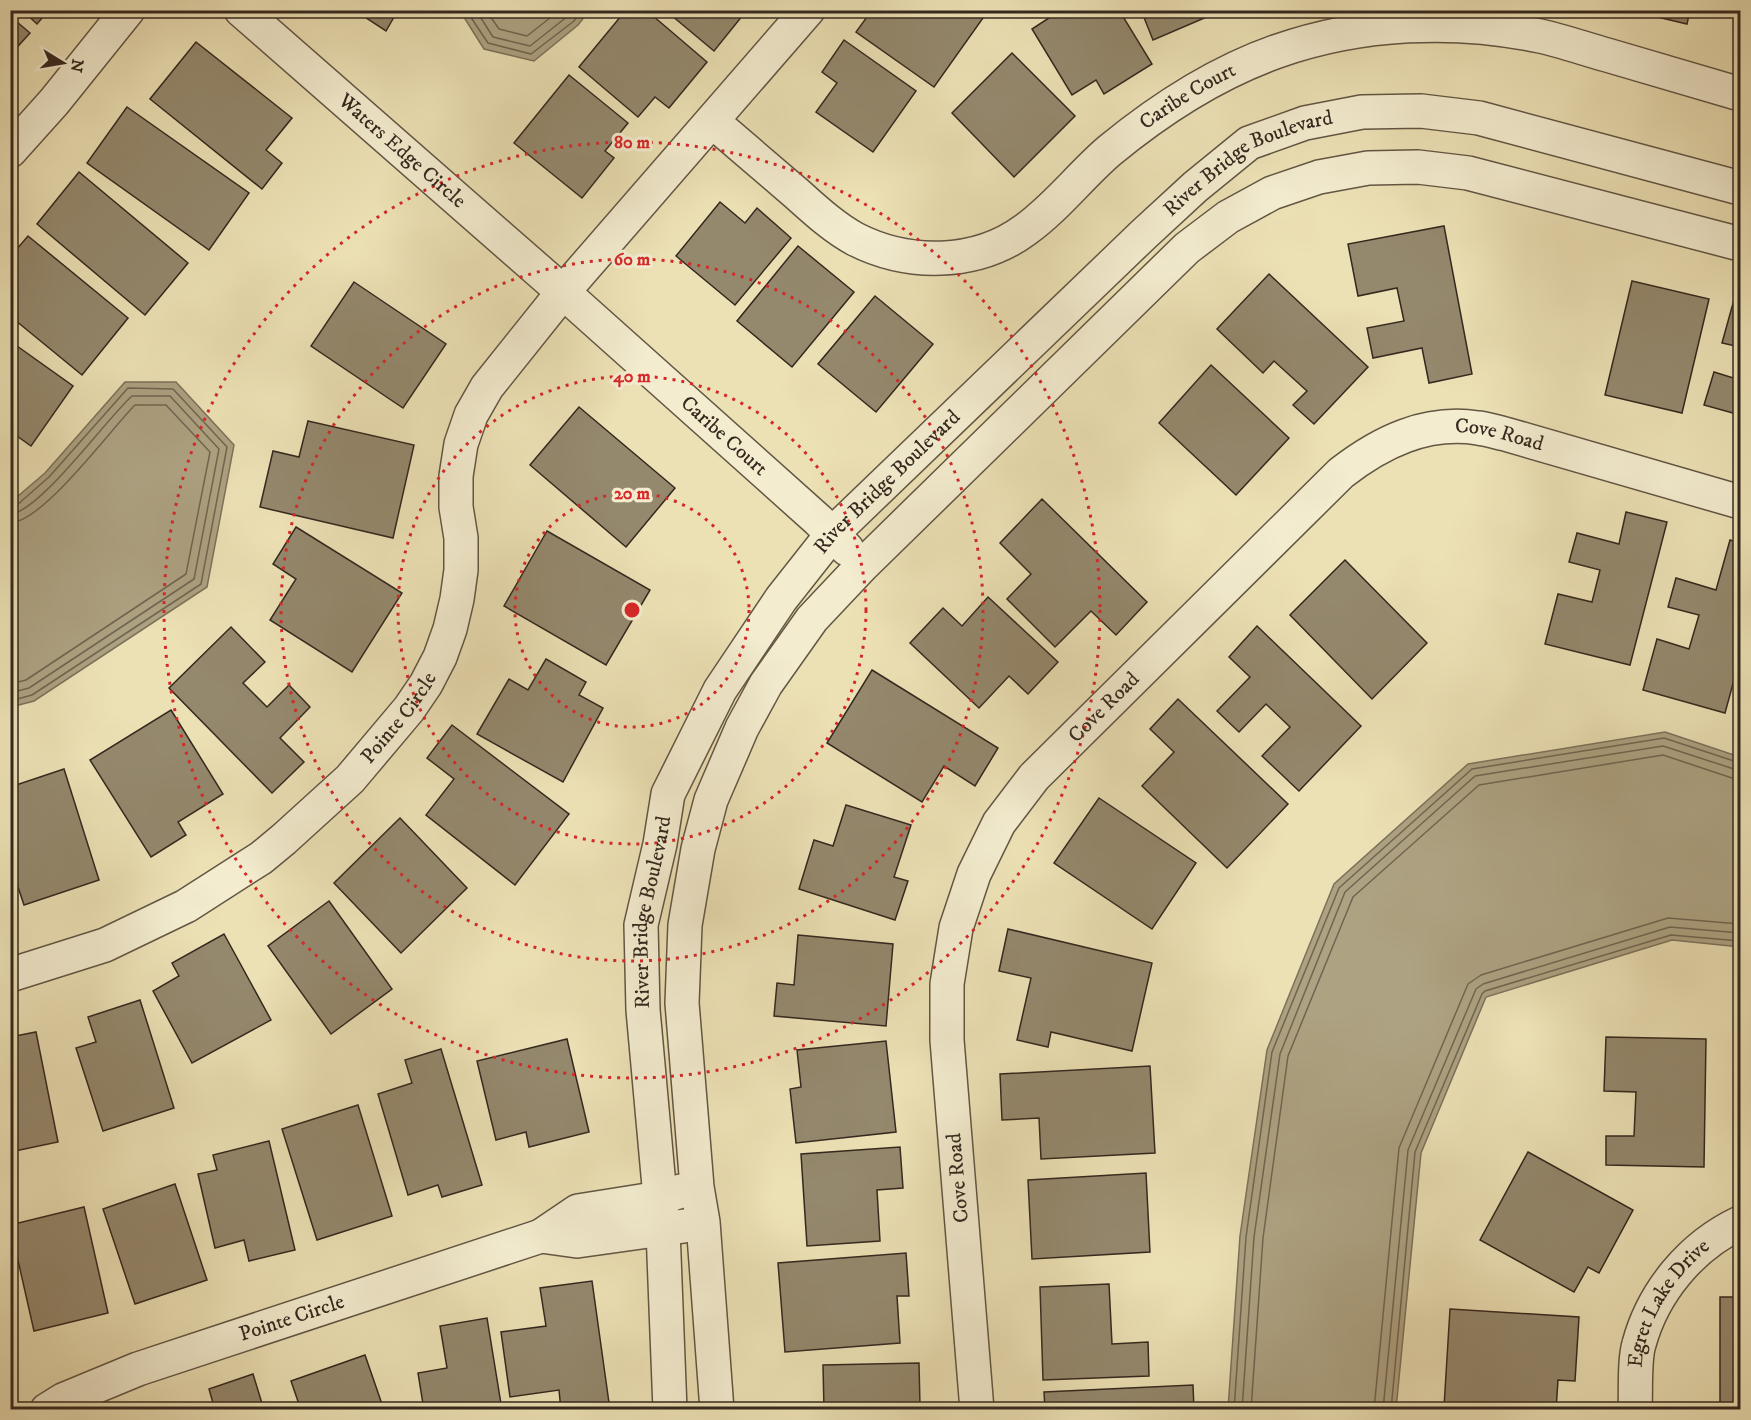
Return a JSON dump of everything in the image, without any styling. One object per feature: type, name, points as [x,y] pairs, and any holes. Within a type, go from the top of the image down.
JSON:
[{"type":"street","points":[[10,151],[54,102],[128,10]]},
{"type":"street","name":"Waters Edge Circle","points":[[241,10],[563,292]]},
{"type":"street","points":[[563,292],[808,10]]},
{"type":"street","name":"Caribe Court","points":[[712,121],[828,221],[852,237],[878,250],[905,257],[943,259],[972,254],[999,245],[1024,231],[1107,153],[1160,112],[1216,77],[1278,51],[1342,34],[1408,25],[1476,26],[1541,36],[1740,94]]},
{"type":"street","name":"River Bridge Boulevard","points":[[670,1410],[663,1230],[643,1010],[641,925],[660,843],[668,794],[720,690],[781,599],[833,533],[1143,235],[1195,187],[1249,143],[1305,123],[1351,114],[1421,111],[1479,118],[1740,188]]},
{"type":"street","name":"River Bridge Boulevard","points":[[717,1410],[703,1222],[697,1187],[682,1004],[685,925],[698,849],[711,800],[742,728],[766,684],[812,620],[862,566],[1186,248],[1228,217],[1272,193],[1319,177],[1368,168],[1438,169],[1468,173],[1740,244]]},
{"type":"street","name":"Caribe Court","points":[[563,292],[833,533],[862,566]]},
{"type":"street","name":"Pointe Circle","points":[[10,975],[105,945],[186,906],[261,858],[351,779],[409,709],[426,684],[440,657],[457,599],[461,538],[456,507],[456,476],[461,444],[471,415],[487,387],[563,292]]},
{"type":"street","name":"Cove Road","points":[[977,1410],[947,1040],[947,984],[956,928],[974,874],[999,823],[1034,777],[1341,473],[1364,455],[1390,441],[1418,431],[1447,427],[1477,427],[1740,502]]},
{"type":"street","name":"Pointe Circle","points":[[48,1410],[63,1400],[138,1369],[541,1236],[578,1211],[660,1198],[697,1187]]},
{"type":"street","name":"Pointe Circle","points":[[541,1236],[577,1241],[663,1230],[703,1222]]},
{"type":"street","name":"Egret Lake Drive","points":[[1635,1410],[1638,1347],[1648,1317],[1664,1289],[1683,1264],[1706,1244],[1740,1223]]},
{"type":"water","points":[[468,10],[589,11],[578,25],[534,61],[484,49],[465,19]]},
{"type":"water","points":[[125,382],[176,382],[234,445],[207,587],[34,701],[11,707],[11,502],[45,473]]},
{"type":"water","points":[[1665,732],[1740,757],[1740,947],[1672,940],[1486,997],[1421,1153],[1396,1409],[1228,1409],[1240,1236],[1267,1050],[1334,884],[1468,764]]},
{"type":"building","points":[[22,10],[49,10],[37,24]]},
{"type":"building","points":[[354,10],[398,10],[386,31]]},
{"type":"building","points":[[626,10],[646,10],[707,62],[669,108],[655,97],[638,117],[579,67]]},
{"type":"building","points":[[665,10],[747,10],[714,51]]},
{"type":"building","points":[[872,10],[972,10],[983,18],[934,87],[856,32]]},
{"type":"building","points":[[1061,10],[1119,10],[1152,64],[1104,94],[1096,80],[1072,95],[1032,29]]},
{"type":"building","points":[[1141,10],[1223,10],[1153,40]]},
{"type":"building","points":[[1628,10],[1690,10],[1687,24]]},
{"type":"building","points":[[1698,10],[1717,10],[1716,15]]},
{"type":"building","points":[[10,16],[30,33],[10,55]]},
{"type":"building","points":[[844,40],[916,91],[873,152],[816,112],[837,83],[822,72]]},
{"type":"building","points":[[196,42],[292,118],[266,150],[282,163],[262,189],[150,99]]},
{"type":"building","points":[[1012,53],[1075,116],[1014,177],[952,113]]},
{"type":"building","points":[[569,75],[628,123],[605,151],[614,158],[582,198],[514,143]]},
{"type":"building","points":[[127,107],[249,193],[209,250],[87,163]]},
{"type":"building","points":[[79,172],[188,263],[145,315],[37,224]]},
{"type":"building","points":[[720,202],[745,223],[757,208],[791,238],[735,305],[676,256]]},
{"type":"building","points":[[1444,226],[1472,374],[1429,383],[1422,348],[1373,358],[1367,328],[1404,321],[1397,288],[1358,296],[1348,244]]},
{"type":"building","points":[[28,236],[128,318],[82,375],[10,316],[10,257]]},
{"type":"building","points":[[798,246],[854,292],[792,367],[737,321]]},
{"type":"building","points":[[1269,274],[1368,367],[1314,424],[1293,405],[1307,391],[1274,361],[1263,373],[1217,329]]},
{"type":"building","points":[[1632,281],[1709,299],[1682,413],[1605,395]]},
{"type":"building","points":[[354,282],[446,344],[403,408],[311,346]]},
{"type":"building","points":[[875,296],[933,344],[876,412],[818,364]]},
{"type":"building","points":[[1735,296],[1740,297],[1740,347],[1722,343]]},
{"type":"building","points":[[10,341],[73,386],[31,446],[10,431]]},
{"type":"building","points":[[1740,347],[1740,364],[1735,362]]},
{"type":"building","points":[[1211,365],[1289,438],[1236,495],[1159,423]]},
{"type":"building","points":[[1714,372],[1740,380],[1740,415],[1704,405]]},
{"type":"building","points":[[579,407],[675,488],[626,547],[530,465]]},
{"type":"building","points":[[308,421],[414,445],[393,538],[260,507],[273,451],[299,457]]},
{"type":"building","points":[[1740,429],[1740,451],[1735,450]]},
{"type":"building","points":[[1042,499],[1147,602],[1116,635],[1091,611],[1055,647],[1007,599],[1031,574],[1000,543]]},
{"type":"building","points":[[1626,512],[1667,522],[1630,665],[1545,644],[1558,594],[1592,602],[1600,570],[1569,562],[1577,533],[1619,544]]},
{"type":"building","points":[[296,527],[402,593],[352,672],[270,620],[296,579],[273,564]]},
{"type":"building","points":[[547,531],[650,590],[606,665],[504,606]]},
{"type":"building","points":[[1730,540],[1740,543],[1740,658],[1725,713],[1643,690],[1657,639],[1689,649],[1699,615],[1668,607],[1676,578],[1716,590]]},
{"type":"building","points":[[1345,560],[1427,643],[1372,699],[1290,615]]},
{"type":"building","points":[[988,597],[1058,662],[1028,694],[1009,676],[979,708],[910,643],[943,608],[962,626]]},
{"type":"building","points":[[1257,626],[1361,726],[1299,791],[1262,756],[1290,727],[1266,704],[1239,732],[1217,711],[1250,677],[1229,657]]},
{"type":"building","points":[[231,627],[265,662],[243,683],[267,707],[289,685],[310,707],[280,738],[304,762],[272,793],[169,688]]},
{"type":"building","points":[[546,659],[586,682],[579,695],[603,708],[563,782],[477,734],[509,679],[528,690]]},
{"type":"building","points":[[872,670],[998,748],[975,786],[944,766],[922,802],[827,743]]},
{"type":"building","points":[[1178,699],[1288,804],[1227,868],[1142,786],[1174,752],[1150,729]]},
{"type":"building","points":[[171,710],[223,794],[178,822],[186,835],[151,857],[90,760]]},
{"type":"building","points":[[452,725],[569,814],[515,885],[426,815],[454,779],[427,758]]},
{"type":"building","points":[[64,769],[99,880],[24,905],[10,863],[10,787]]},
{"type":"building","points":[[1099,798],[1196,863],[1152,929],[1054,863]]},
{"type":"building","points":[[846,805],[911,825],[894,877],[908,881],[895,920],[799,889],[814,840],[833,846]]},
{"type":"building","points":[[400,818],[467,888],[401,953],[334,883]]},
{"type":"building","points":[[329,901],[392,989],[331,1034],[268,946]]},
{"type":"building","points":[[1008,929],[1152,963],[1132,1051],[1051,1032],[1048,1047],[1017,1040],[1031,978],[999,971]]},
{"type":"building","points":[[224,934],[271,1020],[192,1063],[153,991],[179,976],[172,963]]},
{"type":"building","points":[[798,935],[893,944],[886,1026],[774,1016],[777,983],[794,985]]},
{"type":"building","points":[[140,1000],[174,1108],[103,1131],[76,1048],[96,1042],[88,1017]]},
{"type":"building","points":[[36,1032],[58,1142],[10,1152],[10,1037]]},
{"type":"building","points":[[1606,1037],[1706,1039],[1704,1167],[1606,1165],[1606,1136],[1634,1136],[1636,1092],[1604,1091]]},
{"type":"building","points":[[567,1039],[589,1132],[529,1147],[526,1132],[496,1140],[477,1061]]},
{"type":"building","points":[[886,1041],[896,1132],[796,1143],[790,1089],[801,1087],[797,1050]]},
{"type":"building","points":[[1736,1041],[1740,1041],[1740,1129]]},
{"type":"building","points":[[441,1049],[482,1185],[442,1197],[438,1185],[408,1195],[378,1094],[412,1083],[405,1060]]},
{"type":"building","points":[[1150,1066],[1155,1153],[1041,1159],[1039,1118],[1002,1120],[1000,1074]]},
{"type":"building","points":[[358,1105],[392,1216],[317,1240],[282,1129]]},
{"type":"building","points":[[269,1141],[295,1250],[249,1261],[244,1240],[215,1248],[198,1174],[217,1170],[213,1155]]},
{"type":"building","points":[[900,1147],[903,1188],[877,1190],[880,1241],[807,1246],[801,1154]]},
{"type":"building","points":[[1528,1152],[1633,1210],[1599,1273],[1588,1267],[1574,1292],[1480,1240]]},
{"type":"building","points":[[1146,1173],[1150,1252],[1032,1259],[1028,1180]]},
{"type":"building","points":[[175,1184],[207,1280],[135,1304],[103,1209]]},
{"type":"building","points":[[84,1207],[108,1313],[34,1331],[10,1225]]},
{"type":"building","points":[[906,1253],[909,1296],[897,1296],[900,1343],[785,1352],[778,1263]]},
{"type":"building","points":[[592,1281],[610,1410],[561,1410],[559,1390],[510,1397],[501,1332],[546,1326],[540,1288]]},
{"type":"building","points":[[1109,1284],[1112,1344],[1148,1342],[1149,1376],[1043,1380],[1040,1287]]},
{"type":"building","points":[[1720,1297],[1740,1297],[1740,1410],[1720,1410]]},
{"type":"building","points":[[1450,1309],[1579,1317],[1575,1381],[1558,1380],[1556,1410],[1482,1410],[1444,1407]]},
{"type":"building","points":[[487,1318],[502,1410],[424,1410],[418,1373],[447,1368],[440,1326]]},
{"type":"building","points":[[365,1355],[384,1410],[301,1410],[291,1381]]},
{"type":"building","points":[[919,1363],[920,1406],[923,1410],[824,1410],[823,1365]]},
{"type":"building","points":[[253,1374],[264,1410],[215,1410],[209,1389]]},
{"type":"building","points":[[1193,1385],[1194,1410],[1045,1410],[1044,1392]]}]
